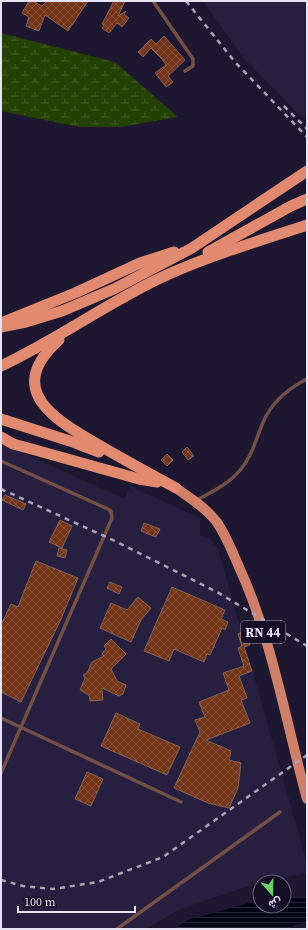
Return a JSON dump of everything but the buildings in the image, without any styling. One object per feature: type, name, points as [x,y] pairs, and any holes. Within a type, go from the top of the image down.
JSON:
[{"type":"highway","points":[[1,327],[26,322],[62,311],[114,289],[192,248],[306,172]]},
{"type":"highway","points":[[1,366],[31,351],[95,313],[291,206],[307,199]]},
{"type":"highway","points":[[157,280],[213,256],[307,225]]},
{"type":"highway","points":[[1,322],[99,282],[140,263],[192,248]]},
{"type":"highway","points":[[95,313],[51,347],[38,364],[35,377],[36,390],[42,405],[61,423],[176,488]]},
{"type":"highway","name":"RN 44","points":[[1,420],[79,444],[122,463],[157,482],[176,488]]},
{"type":"highway","points":[[1,437],[13,444],[95,467],[157,482]]},
{"type":"main road","name":"RN 44","points":[[176,488],[210,514],[221,529],[247,583],[271,660],[307,799]]},
{"type":"lane","points":[[152,1],[193,60],[193,66],[185,71]]},
{"type":"lane","points":[[194,501],[233,478],[251,454],[266,416],[277,400],[307,379]]},
{"type":"lane","points":[[1,461],[108,509],[112,514],[106,536],[1,774]]},
{"type":"lane","points":[[1,718],[181,802]]},
{"type":"lane","points":[[117,929],[280,812]]},
{"type":"shaded area","points":[[203,1],[307,1],[307,116],[299,115],[242,56]]},
{"type":"shaded area","points":[[1,443],[125,499],[130,486],[200,518],[200,535],[210,539],[218,549],[307,863],[307,873],[292,876],[292,874],[252,874],[252,885],[178,910],[147,929],[1,929]]},
{"type":"shaded area","points":[[292,897],[307,897],[307,923],[297,924],[288,929],[173,929],[188,920],[252,902],[252,914],[292,914]]},
{"type":"green space","points":[[1,33],[115,62],[178,117],[121,127],[79,127],[1,111]]},
{"type":"railway","points":[[186,1],[235,62],[307,137]]},
{"type":"railway","points":[[284,106],[307,129]]},
{"type":"railway","points":[[1,489],[115,541],[217,592],[307,646]]},
{"type":"railway","points":[[1,880],[23,886],[53,889],[98,882],[163,857],[307,755]]}]
